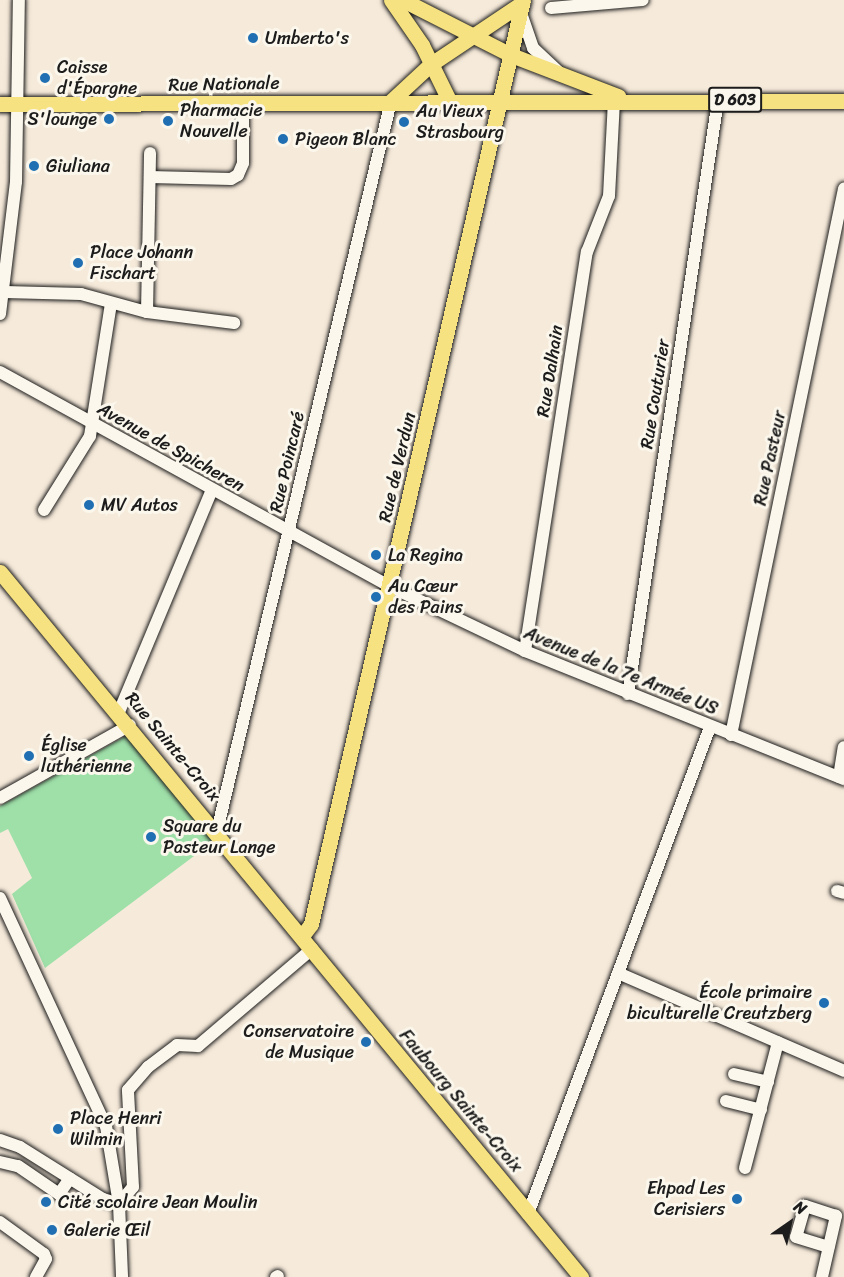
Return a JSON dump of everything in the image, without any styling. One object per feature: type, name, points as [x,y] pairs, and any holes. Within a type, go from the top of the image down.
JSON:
[{"type":"main road","points":[[391,0],[408,22],[449,100]]},
{"type":"main road","name":"Rue Nationale","points":[[403,0],[511,55],[620,99]]},
{"type":"main road","points":[[391,101],[430,64],[470,35],[522,4]]},
{"type":"main road","name":"Rue de Verdun","points":[[302,936],[311,924],[522,4]]},
{"type":"main road","name":"Rue Nationale","points":[[0,104],[243,104],[449,100],[501,102],[620,99],[844,101]]},
{"type":"main road","name":"Rue Sainte-Croix","points":[[0,572],[130,725],[312,949]]},
{"type":"main road","name":"Faubourg Sainte-Croix","points":[[312,949],[581,1277]]},
{"type":"street","points":[[0,314],[5,292],[4,264],[16,182],[19,0]]},
{"type":"street","points":[[551,8],[643,0]]},
{"type":"street","points":[[522,4],[533,48],[562,75]]},
{"type":"street","name":"Rue Dalhain","points":[[525,651],[587,252],[609,196],[620,99]]},
{"type":"street","name":"Rue Couturier","points":[[628,694],[718,100]]},
{"type":"street","name":"Rue Poincaré","points":[[217,831],[391,101]]},
{"type":"street","points":[[150,177],[231,179],[238,175],[243,163],[243,104]]},
{"type":"street","points":[[147,312],[150,153]]},
{"type":"street","name":"Rue Pasteur","points":[[731,735],[844,189]]},
{"type":"street","points":[[5,292],[81,294],[147,312],[234,323]]},
{"type":"street","points":[[44,510],[90,436],[90,423],[111,304]]},
{"type":"street","name":"Avenue de Spicheren","points":[[0,372],[389,586]]},
{"type":"street","points":[[119,712],[212,490]]},
{"type":"street","name":"Avenue de la 7e Armée US","points":[[389,586],[525,651],[842,778]]},
{"type":"street","points":[[0,798],[130,725]]},
{"type":"street","points":[[528,1214],[710,727]]},
{"type":"street","points":[[842,778],[844,747]]},
{"type":"street","points":[[0,898],[102,1114],[119,1203],[122,1277]]},
{"type":"street","points":[[119,1203],[133,1188],[128,1090],[148,1067],[177,1045],[198,1046],[312,949]]},
{"type":"street","points":[[618,973],[844,1071]]},
{"type":"street","points":[[745,1168],[778,1042]]},
{"type":"street","points":[[734,1074],[768,1082]]},
{"type":"street","points":[[726,1101],[761,1110]]},
{"type":"street","points":[[0,1140],[20,1147],[103,1199],[119,1203]]},
{"type":"street","points":[[0,1162],[18,1166],[58,1194],[70,1178]]},
{"type":"street","points":[[0,1222],[44,1254],[46,1259],[36,1277]]},
{"type":"street","points":[[822,1277],[829,1246]]},
{"type":"green space","points":[[131,733],[218,838],[45,968],[12,894],[32,878],[8,829],[0,833],[0,806]]},
{"type":"place","name":"Umberto's","points":[[253,38]]},
{"type":"place","name":"Caisse d'Épargne","points":[[45,78]]},
{"type":"place","name":"S'lounge","points":[[109,119]]},
{"type":"place","name":"Pharmacie Nouvelle","points":[[168,121]]},
{"type":"place","name":"Au Vieux Strasbourg","points":[[404,122]]},
{"type":"place","name":"Pigeon Blanc","points":[[283,139]]},
{"type":"place","name":"Giuliana","points":[[34,166]]},
{"type":"place","name":"Place Johann Fischart","points":[[78,263]]},
{"type":"place","name":"MV Autos","points":[[89,505]]},
{"type":"place","name":"La Regina","points":[[376,555]]},
{"type":"place","name":"Au Cœur des Pains","points":[[376,597]]},
{"type":"place","name":"Église luthérienne","points":[[29,756]]},
{"type":"place","name":"Square du Pasteur Lange","points":[[151,837]]},
{"type":"place","name":"École primaire biculturelle Creutzberg","points":[[824,1003]]},
{"type":"place","name":"Conservatoire de Musique","points":[[366,1042]]},
{"type":"place","name":"Place Henri Wilmin","points":[[58,1129]]},
{"type":"place","name":"Ehpad Les Cerisiers","points":[[737,1199]]},
{"type":"place","name":"Cité scolaire Jean Moulin","points":[[46,1202]]},
{"type":"place","name":"Galerie Œil","points":[[52,1230]]}]
